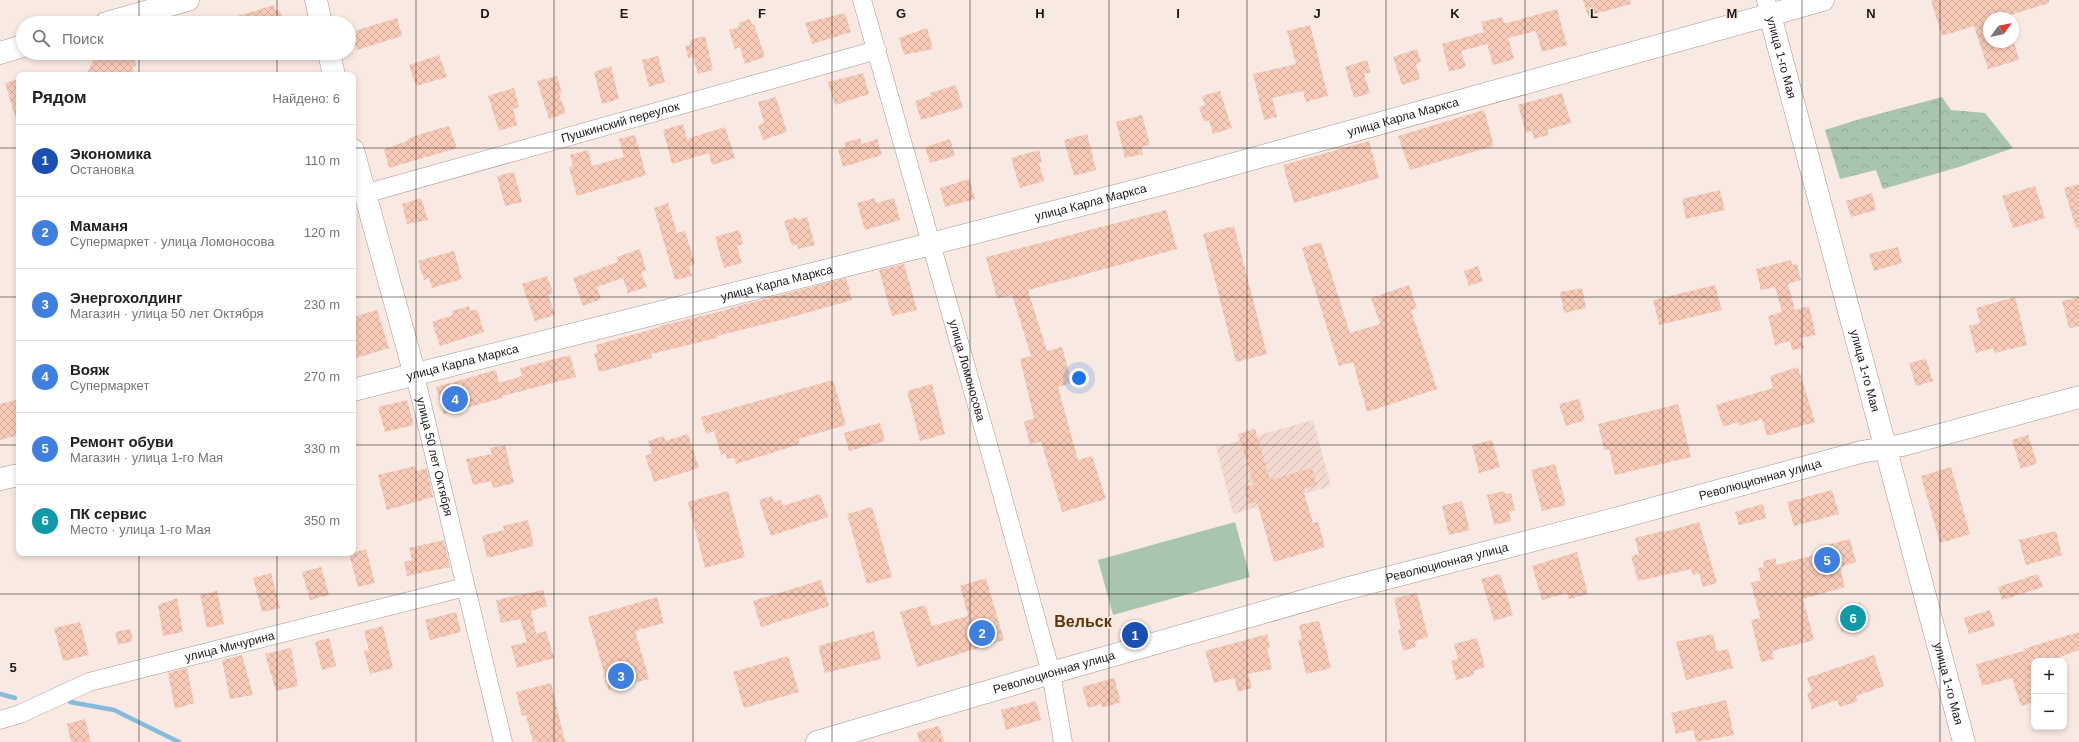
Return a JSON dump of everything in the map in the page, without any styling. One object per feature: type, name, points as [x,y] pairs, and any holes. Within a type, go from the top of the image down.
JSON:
[{"type":"main road","points":[[131,16],[188,0]]},
{"type":"main road","points":[[316,0],[320,16]]},
{"type":"main road","name":"улица Карла Маркса","points":[[356,389],[931,244],[1226,166],[1768,8],[1823,0]]},
{"type":"main road","name":"улица 1-го Мая","points":[[1768,8],[1887,447],[1964,742]]},
{"type":"main road","points":[[0,53],[16,48]]},
{"type":"main road","points":[[331,60],[333,72]]},
{"type":"main road","name":"улица 50 лет Октября","points":[[356,162],[415,375]]},
{"type":"main road","name":"Революционная улица","points":[[817,742],[1345,589],[1614,519],[1861,452],[1903,445],[2079,397]]},
{"type":"main road","points":[[0,479],[16,476]]},
{"type":"street","name":"улица Ломоносова","points":[[862,0],[997,476],[1051,673],[1063,742]]},
{"type":"street","name":"Пушкинский переулок","points":[[364,194],[876,50]]},
{"type":"street","name":"улица 50 лет Октября","points":[[415,375],[503,742]]},
{"type":"street","name":"улица Мичурина","points":[[0,720],[20,714],[89,682],[465,587]]},
{"type":"shaded area","points":[[1313,420],[1331,486],[1233,514],[1216,447]]},
{"type":"green space","points":[[1942,97],[1951,110],[1985,113],[2013,148],[1959,167],[1883,189],[1876,170],[1840,179],[1825,130]]},
{"type":"green space","points":[[1235,522],[1250,577],[1113,615],[1098,560]]},
{"type":"building","points":[[1583,0],[1630,0],[1631,4],[1588,16]]},
{"type":"building","points":[[1931,0],[2049,0],[2049,3],[2019,12],[1983,12],[1983,48],[2016,48],[2019,60],[1988,69],[1974,26],[1942,36]]},
{"type":"building","points":[[274,5],[276,11],[280,10],[282,16],[237,16]]},
{"type":"building","points":[[1557,9],[1567,45],[1542,52],[1536,31],[1508,38],[1514,59],[1493,65],[1487,44],[1461,51],[1466,67],[1449,72],[1442,44],[1484,32],[1481,22],[1502,17],[1504,23],[1511,22]]},
{"type":"building","points":[[845,13],[851,32],[812,44],[805,23]]},
{"type":"building","points":[[397,18],[402,36],[357,50],[356,30]]},
{"type":"building","points":[[750,19],[752,25],[754,24],[765,57],[745,64],[740,47],[735,49],[729,30],[739,27],[738,23]]},
{"type":"building","points":[[1310,25],[1328,96],[1306,102],[1303,91],[1272,98],[1277,117],[1264,120],[1253,74],[1296,64],[1287,31]]},
{"type":"building","points":[[927,28],[933,49],[904,55],[899,38]]},
{"type":"building","points":[[705,36],[713,70],[698,74],[693,57],[688,58],[685,46],[691,45],[690,40]]},
{"type":"building","points":[[1417,49],[1421,62],[1416,64],[1420,79],[1402,85],[1393,57]]},
{"type":"building","points":[[439,55],[447,77],[416,86],[409,65]]},
{"type":"building","points":[[658,56],[665,82],[649,87],[642,60]]},
{"type":"building","points":[[94,60],[135,60],[136,66],[132,67],[134,72],[88,72]]},
{"type":"building","points":[[1367,60],[1371,72],[1364,74],[1370,93],[1354,98],[1345,67]]},
{"type":"building","points":[[611,66],[619,99],[602,104],[594,72]]},
{"type":"building","points":[[863,73],[869,94],[835,105],[828,82]]},
{"type":"building","points":[[557,76],[562,93],[559,94],[566,113],[549,119],[537,81]]},
{"type":"building","points":[[16,80],[16,119],[5,83]]},
{"type":"building","points":[[956,85],[963,108],[921,120],[915,101],[931,96],[930,93]]},
{"type":"building","points":[[514,88],[519,107],[513,109],[517,125],[499,131],[488,96]]},
{"type":"building","points":[[1220,91],[1232,128],[1213,134],[1209,120],[1204,122],[1199,107],[1205,105],[1202,96]]},
{"type":"building","points":[[1562,93],[1571,123],[1547,130],[1549,135],[1534,139],[1532,131],[1526,133],[1518,105]]},
{"type":"building","points":[[776,97],[787,132],[763,140],[758,125],[764,123],[758,102]]},
{"type":"building","points":[[1484,110],[1494,146],[1410,170],[1398,136]]},
{"type":"building","points":[[1142,115],[1150,145],[1141,147],[1143,154],[1125,158],[1116,122]]},
{"type":"building","points":[[683,124],[687,139],[725,127],[735,158],[712,165],[709,153],[672,164],[663,130]]},
{"type":"building","points":[[449,126],[457,148],[389,168],[384,149],[407,141],[407,139],[421,134]]},
{"type":"building","points":[[1087,134],[1096,170],[1074,176],[1064,140]]},
{"type":"building","points":[[635,135],[646,175],[577,196],[569,167],[573,166],[570,155],[588,150],[592,166],[624,157],[619,139]]},
{"type":"building","points":[[860,138],[862,144],[877,139],[882,155],[843,167],[838,150],[846,148],[844,143]]},
{"type":"building","points":[[950,139],[955,156],[930,163],[925,147]]},
{"type":"building","points":[[1369,141],[1379,178],[1294,203],[1283,165]]},
{"type":"building","points":[[1039,150],[1042,162],[1039,163],[1044,181],[1020,188],[1011,158]]},
{"type":"building","points":[[514,172],[522,202],[505,206],[497,176]]},
{"type":"building","points":[[969,179],[975,199],[945,207],[940,188]]},
{"type":"building","points":[[2079,184],[2079,227],[2076,228],[2064,188]]},
{"type":"building","points":[[2035,186],[2045,218],[2013,228],[2002,196]]},
{"type":"building","points":[[1720,190],[1725,210],[1686,219],[1682,199]]},
{"type":"building","points":[[1872,193],[1876,210],[1851,217],[1846,201]]},
{"type":"building","points":[[421,198],[428,220],[407,224],[402,204]]},
{"type":"building","points":[[875,198],[876,203],[894,198],[900,220],[865,230],[857,203]]},
{"type":"building","points":[[668,203],[677,233],[685,231],[695,264],[689,266],[692,276],[675,280],[654,208]]},
{"type":"building","points":[[1166,210],[1177,249],[1028,290],[1047,351],[1062,347],[1072,383],[1058,387],[1078,460],[1092,456],[1106,499],[1062,512],[1041,441],[1030,445],[1024,422],[1034,418],[1020,359],[1031,356],[1012,295],[997,298],[986,257]]},
{"type":"building","points":[[796,217],[797,220],[807,217],[815,245],[798,249],[797,244],[792,246],[784,221]]},
{"type":"building","points":[[1234,226],[1267,354],[1236,362],[1203,234]]},
{"type":"building","points":[[739,230],[743,244],[737,246],[742,263],[724,268],[715,237]]},
{"type":"building","points":[[1321,242],[1350,333],[1380,324],[1371,298],[1409,285],[1417,308],[1411,310],[1437,389],[1367,412],[1353,362],[1339,366],[1302,248]]},
{"type":"building","points":[[1898,247],[1902,263],[1874,271],[1869,254]]},
{"type":"building","points":[[640,249],[646,270],[641,272],[647,287],[628,293],[623,278],[597,287],[601,299],[583,306],[573,278],[618,262],[617,257]]},
{"type":"building","points":[[454,251],[462,279],[432,288],[429,278],[424,280],[418,261]]},
{"type":"building","points":[[1791,260],[1792,265],[1797,264],[1801,280],[1788,284],[1795,310],[1809,306],[1816,335],[1801,338],[1804,348],[1792,350],[1790,341],[1775,345],[1768,316],[1782,312],[1775,287],[1761,290],[1756,269]]},
{"type":"building","points":[[904,264],[917,310],[892,316],[879,270]]},
{"type":"building","points":[[1478,266],[1483,281],[1469,286],[1464,271]]},
{"type":"building","points":[[547,276],[553,293],[548,295],[555,315],[535,321],[522,284]]},
{"type":"building","points":[[846,278],[852,300],[717,336],[717,338],[651,354],[652,358],[599,372],[594,354],[598,352],[596,345],[660,326]]},
{"type":"building","points":[[1715,285],[1722,310],[1659,325],[1653,300]]},
{"type":"building","points":[[1582,288],[1586,308],[1564,313],[1560,292]]},
{"type":"building","points":[[2015,297],[2027,345],[1994,353],[1993,348],[1976,353],[1969,326],[1980,323],[1976,308]]},
{"type":"building","points":[[2079,297],[2079,326],[2069,328],[2062,301]]},
{"type":"building","points":[[469,306],[470,311],[477,309],[484,332],[440,346],[432,322],[453,315],[452,311]]},
{"type":"building","points":[[377,310],[389,348],[356,358],[356,316]]},
{"type":"building","points":[[570,355],[576,377],[502,396],[502,398],[444,414],[436,387],[496,370],[499,383],[522,376],[520,368]]},
{"type":"building","points":[[1926,359],[1933,381],[1916,386],[1909,363]]},
{"type":"building","points":[[1798,367],[1815,422],[1767,436],[1762,419],[1739,426],[1738,422],[1723,427],[1716,405],[1773,388],[1770,376]]},
{"type":"building","points":[[833,380],[846,425],[798,439],[800,444],[736,464],[734,458],[727,459],[725,453],[721,455],[714,431],[706,434],[701,417]]},
{"type":"building","points":[[932,384],[945,434],[920,441],[907,391]]},
{"type":"building","points":[[1579,399],[1585,420],[1566,426],[1559,404]]},
{"type":"building","points":[[16,400],[16,436],[0,440],[0,404]]},
{"type":"building","points":[[407,400],[414,425],[385,432],[378,407]]},
{"type":"building","points":[[1678,404],[1691,457],[1615,475],[1609,449],[1604,450],[1598,424]]},
{"type":"building","points":[[880,423],[885,441],[849,451],[844,433]]},
{"type":"building","points":[[1255,429],[1270,480],[1312,468],[1317,485],[1303,489],[1313,523],[1318,522],[1325,547],[1274,562],[1257,502],[1249,504],[1244,487],[1254,485],[1238,434]]},
{"type":"building","points":[[688,434],[699,468],[654,482],[645,456],[652,453],[648,441],[664,436],[665,441]]},
{"type":"building","points":[[2028,435],[2037,463],[2021,469],[2012,440]]},
{"type":"building","points":[[1492,440],[1500,467],[1479,473],[1472,445]]},
{"type":"building","points":[[505,445],[514,483],[493,488],[491,481],[473,485],[466,459],[492,454],[490,448]]},
{"type":"building","points":[[1555,464],[1566,505],[1542,511],[1531,470]]},
{"type":"building","points":[[415,466],[416,471],[427,468],[433,497],[387,510],[378,475]]},
{"type":"building","points":[[1951,467],[1970,534],[1940,543],[1921,476]]},
{"type":"building","points":[[1832,490],[1839,514],[1794,526],[1787,502]]},
{"type":"building","points":[[728,491],[745,557],[705,568],[688,502]]},
{"type":"building","points":[[1504,491],[1505,494],[1511,493],[1515,510],[1509,512],[1511,521],[1494,525],[1487,495]]},
{"type":"building","points":[[820,494],[828,517],[771,536],[759,500],[772,496],[774,502],[781,500],[783,506]]},
{"type":"building","points":[[1462,501],[1470,530],[1449,535],[1442,506]]},
{"type":"building","points":[[1763,504],[1766,518],[1739,525],[1735,512]]},
{"type":"building","points":[[872,507],[892,577],[867,584],[847,514]]},
{"type":"building","points":[[528,520],[534,546],[487,558],[482,536],[504,530],[503,526]]},
{"type":"building","points":[[1699,522],[1717,583],[1703,587],[1699,573],[1693,575],[1691,569],[1638,581],[1631,556],[1639,554],[1635,538],[1664,532]]},
{"type":"building","points":[[2056,531],[2062,555],[2026,565],[2019,540]]},
{"type":"building","points":[[1850,539],[1856,562],[1840,567],[1845,587],[1803,599],[1814,640],[1772,651],[1774,659],[1761,662],[1751,620],[1760,618],[1751,583],[1761,580],[1758,568],[1764,567],[1763,561],[1775,558],[1777,565],[1821,553],[1819,547]]},
{"type":"building","points":[[444,540],[450,567],[407,576],[404,562],[412,560],[409,548]]},
{"type":"building","points":[[366,549],[375,583],[358,587],[350,556],[356,556],[356,552]]},
{"type":"building","points":[[1577,552],[1588,594],[1569,599],[1567,593],[1542,600],[1532,566]]},
{"type":"building","points":[[321,567],[329,595],[310,600],[302,572]]},
{"type":"building","points":[[271,573],[280,608],[262,612],[253,578]]},
{"type":"building","points":[[1500,574],[1513,615],[1494,621],[1481,579]]},
{"type":"building","points":[[2038,574],[2043,587],[2002,600],[1998,587]]},
{"type":"building","points":[[986,578],[1004,640],[917,667],[900,612],[925,605],[932,626],[968,616],[960,586]]},
{"type":"building","points":[[821,580],[829,606],[761,627],[753,601]]},
{"type":"building","points":[[543,590],[547,606],[531,611],[536,634],[546,631],[554,658],[517,668],[511,646],[527,642],[520,619],[501,623],[496,600]]},
{"type":"building","points":[[217,591],[224,624],[207,628],[200,595]]},
{"type":"building","points":[[1417,593],[1428,637],[1415,641],[1416,647],[1403,651],[1398,630],[1401,629],[1394,598]]},
{"type":"building","points":[[657,597],[664,623],[635,631],[649,679],[609,690],[588,617]]},
{"type":"building","points":[[177,598],[183,632],[163,636],[158,605]]},
{"type":"building","points":[[1860,603],[1866,625],[1842,632],[1838,619],[1847,617],[1845,608]]},
{"type":"building","points":[[1990,610],[1995,626],[1969,634],[1964,618]]},
{"type":"building","points":[[456,612],[461,632],[430,640],[425,620]]},
{"type":"building","points":[[1319,621],[1331,668],[1306,674],[1298,640],[1302,639],[1299,625]]},
{"type":"building","points":[[80,622],[89,655],[63,661],[54,628]]},
{"type":"building","points":[[383,626],[393,668],[370,674],[364,651],[369,650],[364,631]]},
{"type":"building","points":[[130,629],[133,641],[118,645],[115,632]]},
{"type":"building","points":[[874,631],[881,659],[825,673],[818,646]]},
{"type":"building","points":[[2079,632],[2079,650],[2060,658],[2031,658],[2031,703],[2021,706],[2012,678],[1982,686],[1976,664],[2024,651],[2023,649]]},
{"type":"building","points":[[1267,634],[1270,648],[1267,649],[1272,669],[1248,674],[1252,688],[1238,692],[1234,678],[1214,683],[1205,651]]},
{"type":"building","points":[[1713,634],[1717,651],[1728,649],[1733,668],[1686,680],[1676,642]]},
{"type":"building","points":[[329,638],[336,666],[322,670],[315,642]]},
{"type":"building","points":[[1477,638],[1485,667],[1473,671],[1474,675],[1456,680],[1451,661],[1458,659],[1454,644]]},
{"type":"building","points":[[291,648],[298,686],[276,691],[265,654]]},
{"type":"building","points":[[242,655],[253,695],[230,699],[222,660]]},
{"type":"building","points":[[1874,655],[1884,686],[1856,696],[1858,701],[1840,707],[1837,700],[1812,709],[1807,693],[1812,691],[1807,678]]},
{"type":"building","points":[[788,656],[799,692],[744,708],[733,672]]},
{"type":"building","points":[[187,668],[194,703],[175,709],[168,673]]},
{"type":"building","points":[[1114,678],[1121,702],[1102,708],[1101,704],[1088,708],[1082,687]]},
{"type":"building","points":[[551,683],[565,742],[533,742],[526,715],[522,716],[516,692]]},
{"type":"building","points":[[1726,700],[1734,735],[1696,742],[1693,730],[1676,734],[1671,713]]},
{"type":"building","points":[[1036,701],[1041,720],[1006,730],[1001,710]]},
{"type":"building","points":[[85,719],[91,742],[71,742],[67,724]]},
{"type":"building","points":[[939,726],[944,742],[919,742],[917,732]]},
{"type":"waterway","points":[[0,694],[15,698]]},
{"type":"waterway","points":[[70,702],[114,710],[179,742]]},
{"type":"place","name":"Вояж","points":[[455,399]]},
{"type":"place","name":"Ремонт обуви","points":[[1827,560]]},
{"type":"place","name":"ПК сервис","points":[[1853,618]]},
{"type":"place","name":"Маманя","points":[[982,633]]},
{"type":"place","name":"Экономика","points":[[1135,635]]},
{"type":"place","name":"Энергохолдинг","points":[[621,676]]},
{"type":"district","name":"Вельск","points":[[1083,621]]}]
